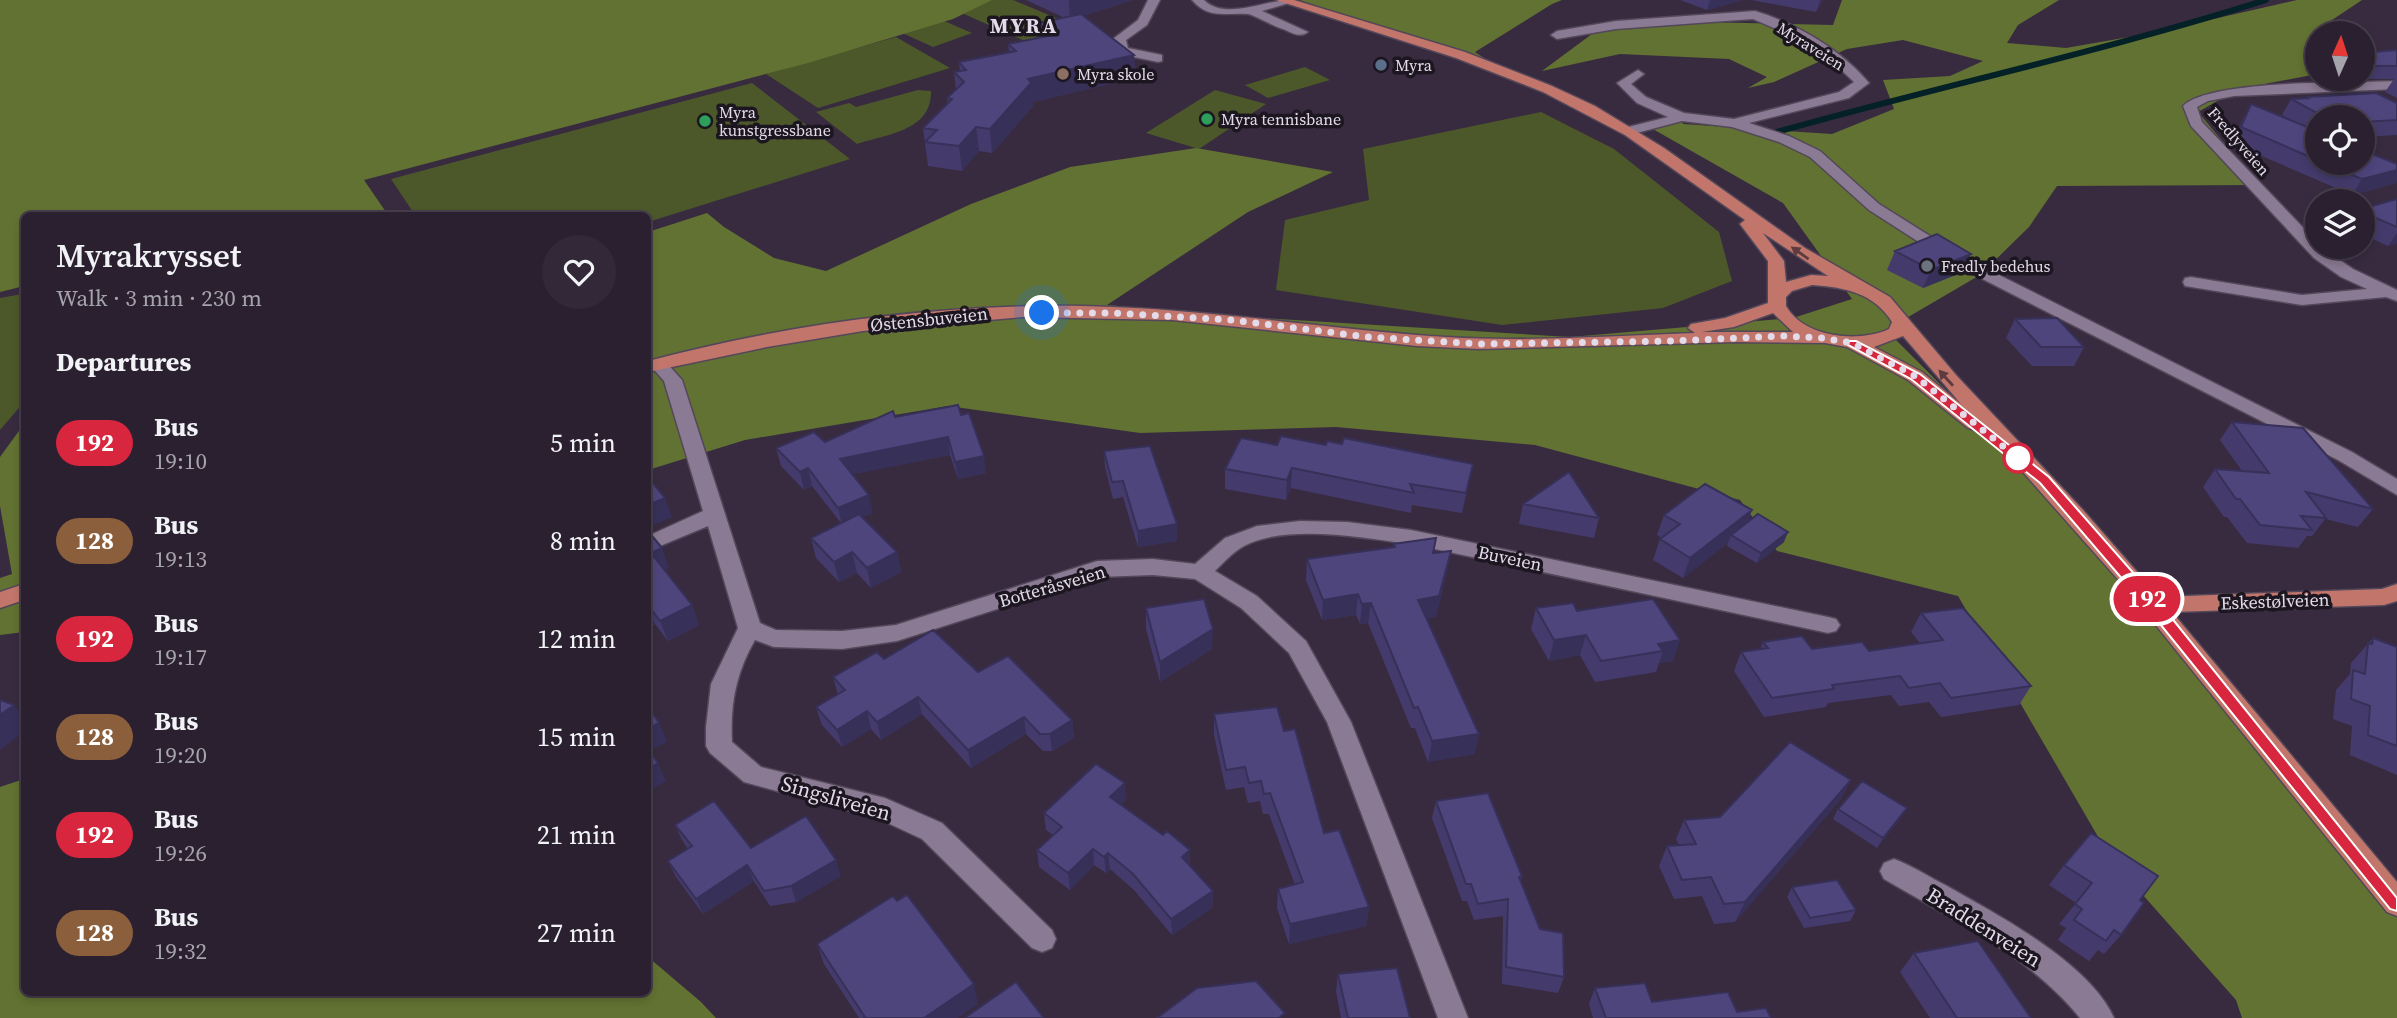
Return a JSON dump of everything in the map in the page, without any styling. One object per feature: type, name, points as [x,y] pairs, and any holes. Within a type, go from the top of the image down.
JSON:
[{"type":"main road","points":[[1284,1],[1514,76],[1567,99],[1629,131],[1695,175],[1819,266],[1880,297],[1893,307],[1901,322],[1943,375],[2045,480],[2153,605],[2397,903]]},
{"type":"main road","points":[[1734,206],[1776,261],[1777,300],[1785,318],[1823,338],[1852,343],[1875,342],[1897,332],[1901,322]]},
{"type":"main road","name":"Østensbuveien","points":[[1591,343],[1728,323],[1777,300],[1786,287],[1811,280],[1859,287]]},
{"type":"main road","name":"Østensbuveien","points":[[653,365],[811,333],[995,312],[1112,313],[1232,320],[1368,337],[1479,344],[1783,336],[1823,338]]},
{"type":"main road","points":[[1852,343],[1915,376],[2045,480]]},
{"type":"main road","name":"Eskestølveien","points":[[2153,605],[2384,597],[2397,592]]},
{"type":"main road","points":[[0,600],[21,593]]},
{"type":"street","points":[[1154,0],[1143,22],[1119,39],[1123,51],[1158,58]]},
{"type":"street","points":[[1198,0],[1206,8],[1220,11],[1252,10],[1284,1]]},
{"type":"street","points":[[1252,10],[1267,20],[1302,32]]},
{"type":"street","name":"Myraveien","points":[[1557,35],[1616,25],[1758,11],[1843,64],[1862,83],[1844,94],[1734,123],[1682,117],[1629,131]]},
{"type":"street","points":[[1638,74],[1624,83],[1627,90],[1655,107],[1682,117]]},
{"type":"street","name":"Fredlyveien","points":[[2391,294],[2347,273],[2320,255],[2196,123],[2190,106],[2204,98],[2234,92],[2397,85]]},
{"type":"street","points":[[1734,123],[1784,139],[1815,154],[1874,207],[1959,261],[2333,450],[2397,488]]},
{"type":"street","points":[[2191,282],[2302,300],[2391,294]]},
{"type":"street","points":[[653,365],[673,380],[750,628]]},
{"type":"street","points":[[651,543],[716,514]]},
{"type":"street","name":"Buveien","points":[[1200,572],[1237,541],[1275,531],[1342,528],[1411,537],[1828,625]]},
{"type":"street","name":"Botteråsveien","points":[[750,628],[774,638],[842,640],[897,633],[1097,569],[1153,567],[1200,572],[1250,602],[1298,647],[1339,722],[1458,1016]]},
{"type":"street","name":"Singsliveien","points":[[750,628],[727,666],[717,707],[719,746],[753,775],[885,809],[932,831],[1042,939]]},
{"type":"street","name":"Braddenveien","points":[[1894,871],[2032,953],[2084,997],[2099,1018]]},
{"type":"green space","points":[[0,0],[992,0],[953,19],[808,63],[364,180],[386,212],[21,212],[21,287],[0,292]]},
{"type":"green space","points":[[989,0],[1013,0],[1073,25],[1025,41],[955,10]]},
{"type":"green space","points":[[1299,0],[1562,0],[1475,52],[1490,62]]},
{"type":"green space","points":[[1842,0],[2059,0],[2018,25],[2007,43],[2066,48],[2152,33],[2297,0],[2362,0],[2330,21],[2305,21],[2305,76],[2238,89],[2198,112],[2259,185],[2057,186],[2029,227],[1980,275],[1886,330],[2008,452],[2397,885],[2397,1018],[2242,1018],[2236,1000],[2111,859],[1958,596],[1777,551],[1740,500],[1535,445],[1336,427],[1140,433],[948,406],[745,440],[651,469],[651,231],[707,213],[724,227],[774,258],[826,271],[971,204],[1070,167],[1196,148],[1333,172],[1248,212],[1107,305],[1231,316],[1570,337],[1793,318],[1852,299],[1783,203],[1651,128],[1681,120],[1683,124],[1832,134],[1894,109],[1883,80],[1950,76],[1983,61],[1903,40],[1847,49],[1774,82],[1748,88],[1767,77],[1729,59],[1620,54],[1542,71],[1596,31],[1699,22],[1833,25]]},
{"type":"green space","points":[[928,14],[972,33],[933,47],[889,27]]},
{"type":"green space","points":[[896,37],[950,68],[818,108],[766,74]]},
{"type":"green space","points":[[1305,67],[1330,80],[1268,98],[1245,85]]},
{"type":"green space","name":"Myra kunstgressbane","points":[[752,83],[850,159],[651,221],[651,212],[413,212],[391,179]]},
{"type":"green space","points":[[918,90],[931,91],[924,115],[916,123],[906,129],[857,144],[816,112],[849,103],[856,107]]},
{"type":"green space","name":"Myra tennisbane","points":[[1215,90],[1266,104],[1199,149],[1146,133]]},
{"type":"green space","points":[[1541,112],[1614,149],[1719,232],[1732,281],[1663,308],[1502,325],[1276,290],[1285,220],[1369,200],[1363,149]]},
{"type":"green space","points":[[21,294],[21,406],[0,430],[0,298]]},
{"type":"green space","points":[[21,428],[21,632],[0,635],[0,578],[12,574],[0,506],[0,457]]},
{"type":"green space","points":[[21,780],[21,996],[651,996],[651,960],[716,1018],[0,1018],[0,787]]},
{"type":"building","points":[[1081,14],[1134,55],[1028,79],[1031,83],[990,129],[976,127],[959,146],[925,142],[937,130],[923,128],[952,99],[947,98],[964,82],[954,72],[966,70],[959,62],[1016,51],[1008,44],[1053,35],[1038,23]]},
{"type":"building","points":[[2397,50],[2397,66],[2375,66],[2375,52]]},
{"type":"building","points":[[2376,93],[2397,103],[2397,120],[2375,121],[2375,105],[2305,107],[2291,99],[2310,98],[2307,97]]},
{"type":"building","points":[[2251,104],[2305,126],[2305,155],[2241,127]]},
{"type":"building","points":[[2375,155],[2397,164],[2397,170],[2362,179],[2352,175],[2375,175]]},
{"type":"building","points":[[2397,199],[2397,227],[2375,218],[2375,205]]},
{"type":"building","points":[[1937,234],[1971,254],[1931,270],[1895,251]]},
{"type":"building","points":[[2057,318],[2084,347],[2041,347],[2015,319]]},
{"type":"building","points":[[958,405],[961,415],[969,413],[984,456],[955,462],[948,437],[840,459],[869,495],[838,508],[808,468],[800,472],[776,448],[814,432],[825,442],[893,411],[895,417]]},
{"type":"building","points":[[2232,422],[2303,428],[2373,509],[2306,492],[2326,518],[2301,516],[2312,530],[2260,525],[2240,499],[2236,499],[2215,469],[2269,473]]},
{"type":"building","points":[[1281,436],[1326,445],[1327,441],[1342,444],[1344,438],[1473,464],[1466,493],[1410,484],[1414,493],[1292,468],[1287,480],[1225,469],[1241,438],[1277,445]]},
{"type":"building","points":[[1150,446],[1177,524],[1138,531],[1123,481],[1112,482],[1104,451]]},
{"type":"building","points":[[1569,472],[1599,518],[1523,504]]},
{"type":"building","points":[[651,481],[665,498],[651,504]]},
{"type":"building","points":[[1705,484],[1752,510],[1690,558],[1660,539],[1680,524],[1664,515]]},
{"type":"building","points":[[859,514],[897,552],[867,568],[852,552],[834,562],[811,538]]},
{"type":"building","points":[[1758,514],[1788,532],[1761,553],[1731,535]]},
{"type":"building","points":[[651,535],[662,548],[651,553]]},
{"type":"building","points":[[1436,538],[1433,553],[1451,551],[1439,596],[1418,600],[1479,734],[1432,741],[1418,707],[1414,708],[1371,603],[1362,604],[1358,594],[1323,600],[1307,559],[1395,547],[1393,544]]},
{"type":"building","points":[[651,553],[692,605],[660,621],[651,609]]},
{"type":"building","points":[[1204,599],[1213,629],[1160,662],[1146,608]]},
{"type":"building","points":[[1653,599],[1680,640],[1658,644],[1663,651],[1601,661],[1586,635],[1554,640],[1536,608],[1573,603],[1577,611]]},
{"type":"building","points":[[1963,608],[2031,686],[1951,698],[1940,683],[1909,688],[1900,676],[1832,685],[1834,689],[1772,698],[1741,652],[1768,648],[1763,642],[1802,636],[1812,649],[1862,642],[1869,651],[1943,640],[1921,613]]},
{"type":"building","points":[[933,630],[978,672],[1008,656],[1072,720],[1050,734],[1040,734],[1024,717],[968,750],[918,697],[877,722],[867,711],[837,730],[816,707],[845,690],[833,677],[877,652],[884,659]]},
{"type":"building","points":[[2373,638],[2397,647],[2397,746],[2368,735],[2370,706],[2351,699],[2353,670],[2365,674],[2368,643],[2372,644]]},
{"type":"building","points":[[0,700],[14,705],[0,715]]},
{"type":"building","points":[[1277,707],[1284,731],[1295,729],[1324,833],[1339,830],[1369,907],[1290,924],[1278,889],[1303,882],[1270,793],[1264,794],[1261,781],[1249,783],[1245,767],[1226,770],[1214,714]]},
{"type":"building","points":[[651,711],[659,723],[651,727]]},
{"type":"building","points":[[1790,742],[1851,780],[1745,902],[1724,904],[1711,877],[1682,880],[1667,846],[1696,844],[1684,820],[1720,817]]},
{"type":"building","points":[[651,753],[658,763],[651,767]]},
{"type":"building","points":[[1096,764],[1125,783],[1110,797],[1163,835],[1167,831],[1190,850],[1182,857],[1213,891],[1171,919],[1133,874],[1108,853],[1104,857],[1093,849],[1068,873],[1037,850],[1062,827],[1044,813]]},
{"type":"building","points":[[1862,781],[1907,808],[1883,838],[1838,809]]},
{"type":"building","points":[[1488,793],[1522,876],[1519,877],[1540,929],[1563,933],[1564,977],[1506,967],[1508,899],[1478,904],[1471,884],[1466,884],[1436,801]]},
{"type":"building","points":[[714,801],[751,848],[806,816],[836,860],[791,886],[764,891],[747,865],[696,899],[668,861],[692,846],[675,825]]},
{"type":"building","points":[[2091,833],[2158,876],[2140,900],[2144,903],[2121,935],[2114,930],[2106,941],[2074,920],[2082,909],[2075,904],[2092,883],[2064,865]]},
{"type":"building","points":[[1837,880],[1856,910],[1810,918],[1792,887]]},
{"type":"building","points":[[907,895],[974,984],[924,1018],[863,1018],[865,1017],[817,944],[893,896],[897,901]]},
{"type":"building","points":[[1978,941],[2031,1018],[1957,1018],[1914,953]]},
{"type":"building","points":[[1397,968],[1410,1018],[1348,1018],[1338,974]]},
{"type":"building","points":[[1256,981],[1285,1013],[1279,1018],[1157,1018],[1197,988]]},
{"type":"building","points":[[1016,982],[1044,1018],[966,1017]]},
{"type":"building","points":[[1645,983],[1652,1002],[1728,992],[1737,1012],[1766,1008],[1771,1018],[1606,1018],[1595,988]]},
{"type":"waterway","points":[[1777,132],[2145,36],[2266,0]]},
{"type":"bus line","name":"192","points":[[1852,343],[1915,376],[2045,480],[2153,605],[2397,903]]},
{"type":"place","name":"Myra","points":[[1381,65]]},
{"type":"place","name":"Myra skole","points":[[1063,74]]},
{"type":"place","name":"Myra tennisbane","points":[[1207,119]]},
{"type":"place","name":"Myra kunstgressbane","points":[[705,121]]},
{"type":"place","name":"Fredly bedehus","points":[[1927,266]]},
{"type":"district","name":"MYRA","points":[[1024,25]]},
{"type":"route","points":[[1042,313],[1112,313],[1232,320],[1368,337],[1479,344],[1674,341],[1783,336],[1823,338],[1852,343],[1915,376],[2023,462],[2018,458]]}]
